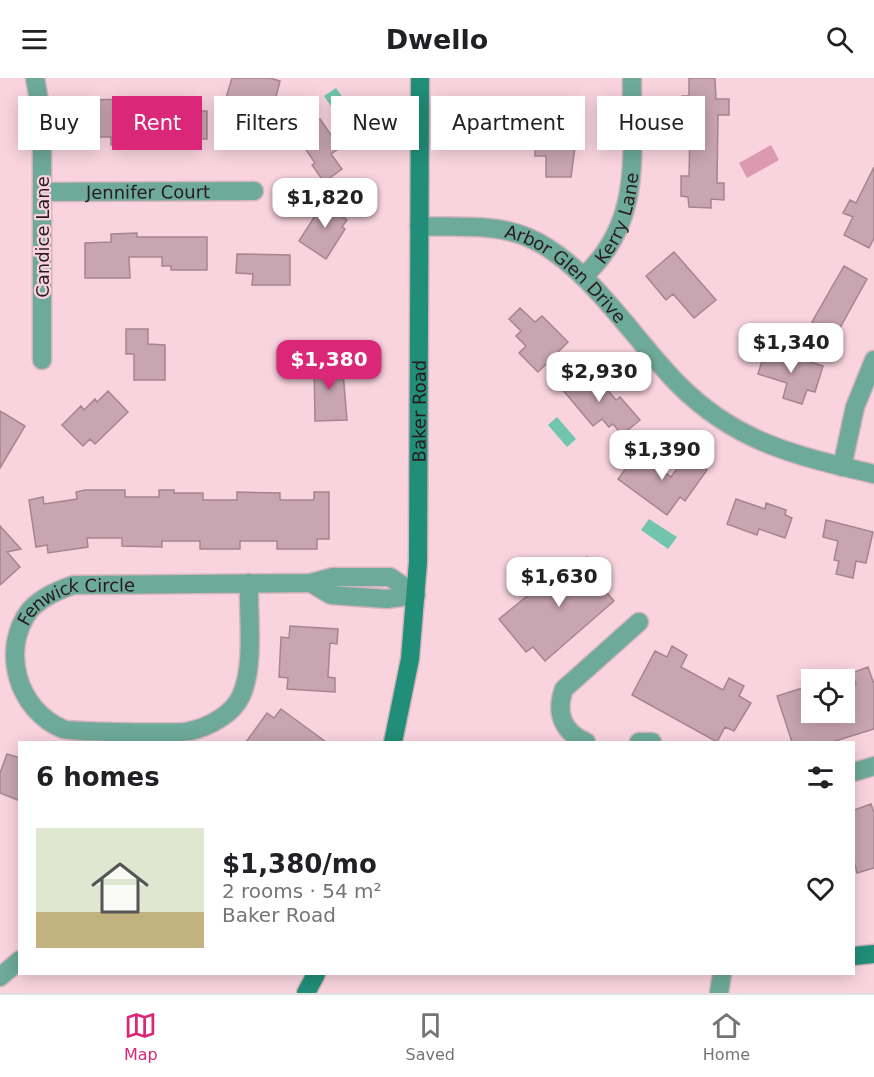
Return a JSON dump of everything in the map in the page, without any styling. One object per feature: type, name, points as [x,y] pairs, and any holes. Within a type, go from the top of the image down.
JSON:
[{"type":"main road","name":"Baker Road","points":[[393,741],[410,659],[416,595],[420,487],[420,78]]},
{"type":"main road","points":[[855,956],[874,954]]},
{"type":"main road","points":[[306,993],[315,975]]},
{"type":"street","name":"Candice Lane","points":[[35,78],[42,117],[42,360]]},
{"type":"street","name":"Kerry Lane","points":[[583,277],[598,263],[614,241],[626,215],[631,167],[632,78]]},
{"type":"street","name":"Jennifer Court","points":[[42,192],[254,191]]},
{"type":"street","name":"Arbor Glen Drive","points":[[419,226],[499,230],[525,236],[548,247],[583,277],[680,385],[706,409],[734,429],[767,445],[803,458],[874,474]]},
{"type":"street","points":[[842,467],[855,407],[874,360]]},
{"type":"street","name":"Fenwick Circle","points":[[249,583],[247,678],[240,698],[211,724],[189,732],[65,730],[44,719],[27,703],[16,680],[10,655],[15,633],[29,610],[49,594],[73,585],[249,583],[311,583],[333,577],[390,577],[416,595]]},
{"type":"street","points":[[584,741],[571,734],[564,725],[560,701],[564,689],[639,622]]},
{"type":"street","points":[[855,772],[874,766]]},
{"type":"street","points":[[0,977],[18,962]]},
{"type":"street","points":[[719,993],[722,975]]},
{"type":"shaded area","points":[[336,88],[342,96],[331,96],[331,106],[324,96]]},
{"type":"shaded area","points":[[771,145],[779,160],[747,178],[739,163]]},
{"type":"shaded area","points":[[557,417],[576,439],[567,447],[548,425]]},
{"type":"shaded area","points":[[649,519],[677,537],[668,549],[641,530]]},
{"type":"building","points":[[232,78],[270,78],[280,81],[276,96],[227,96]]},
{"type":"building","points":[[689,78],[715,78],[716,99],[729,99],[729,115],[718,115],[717,183],[724,183],[724,200],[711,199],[711,208],[689,207],[688,197],[681,196],[681,176],[689,176],[690,150],[705,150],[705,96],[689,96]]},
{"type":"building","points":[[112,99],[112,145],[111,137],[100,137],[100,100]]},
{"type":"building","points":[[202,111],[207,111],[207,139],[202,139]]},
{"type":"building","points":[[319,120],[331,135],[331,150],[337,150],[331,154],[342,169],[324,182],[312,165],[315,163],[306,150],[319,150]]},
{"type":"building","points":[[535,150],[575,150],[571,177],[546,177],[546,156],[535,156]]},
{"type":"building","points":[[874,167],[874,238],[869,248],[844,235],[853,217],[843,213],[850,200],[856,203]]},
{"type":"building","points":[[327,197],[345,208],[340,215],[347,220],[342,227],[345,229],[326,259],[299,241]]},
{"type":"building","points":[[137,233],[137,237],[207,237],[207,270],[171,270],[171,266],[162,266],[162,257],[129,257],[130,278],[85,278],[85,243],[111,242],[111,234]]},
{"type":"building","points":[[674,252],[716,300],[694,318],[673,294],[666,300],[646,276]]},
{"type":"building","points":[[237,254],[290,255],[290,285],[252,285],[253,274],[236,273]]},
{"type":"building","points":[[844,266],[867,279],[836,335],[812,322]]},
{"type":"building","points":[[520,308],[535,322],[542,316],[568,342],[538,372],[519,353],[526,346],[516,336],[521,331],[509,319]]},
{"type":"building","points":[[126,329],[148,329],[148,344],[165,345],[165,380],[134,380],[134,354],[126,354]]},
{"type":"building","points":[[766,348],[823,366],[815,392],[807,390],[802,404],[783,398],[787,383],[758,374]]},
{"type":"building","points":[[314,360],[342,360],[347,420],[315,421]]},
{"type":"building","points":[[588,367],[616,400],[620,397],[640,420],[622,435],[613,424],[609,427],[602,419],[593,426],[562,389]]},
{"type":"building","points":[[108,391],[128,412],[95,444],[90,439],[83,446],[62,425],[81,406],[84,410]]},
{"type":"building","points":[[0,411],[25,426],[0,468]]},
{"type":"building","points":[[638,452],[671,477],[687,455],[707,470],[685,501],[680,497],[667,515],[618,479]]},
{"type":"building","points":[[125,490],[125,497],[159,497],[159,490],[174,490],[174,493],[203,493],[203,500],[237,500],[237,492],[280,493],[280,500],[314,500],[314,492],[329,492],[329,539],[317,539],[317,549],[277,549],[277,541],[240,541],[240,549],[200,549],[200,541],[162,541],[162,547],[122,546],[122,538],[87,538],[88,547],[48,553],[47,545],[36,547],[29,500],[43,497],[44,504],[77,499],[76,492]]},
{"type":"building","points":[[736,499],[765,509],[766,503],[786,510],[785,515],[792,518],[785,538],[759,529],[757,535],[727,524]]},
{"type":"building","points":[[826,520],[873,532],[866,563],[856,561],[853,578],[836,574],[839,561],[834,560],[838,541],[823,537]]},
{"type":"building","points":[[0,526],[21,549],[7,552],[20,567],[0,585]]},
{"type":"building","points":[[587,557],[608,581],[602,587],[614,601],[545,661],[533,647],[526,652],[499,619],[572,559],[577,566]]},
{"type":"building","points":[[290,626],[338,629],[337,644],[330,643],[328,677],[335,678],[335,692],[287,689],[288,678],[279,677],[281,637],[289,638]]},
{"type":"building","points":[[672,646],[687,655],[681,667],[723,690],[729,678],[744,686],[739,696],[751,703],[734,731],[725,727],[718,741],[715,741],[632,695],[655,651],[667,657]]},
{"type":"building","points":[[868,667],[874,684],[874,729],[835,741],[792,741],[777,696],[801,688],[801,723],[855,723],[855,672]]},
{"type":"building","points":[[281,709],[325,741],[247,741],[267,713],[274,718]]},
{"type":"building","points":[[7,754],[18,757],[18,800],[0,793],[0,773]]},
{"type":"building","points":[[871,804],[874,813],[874,868],[857,873],[855,865],[855,810]]}]
